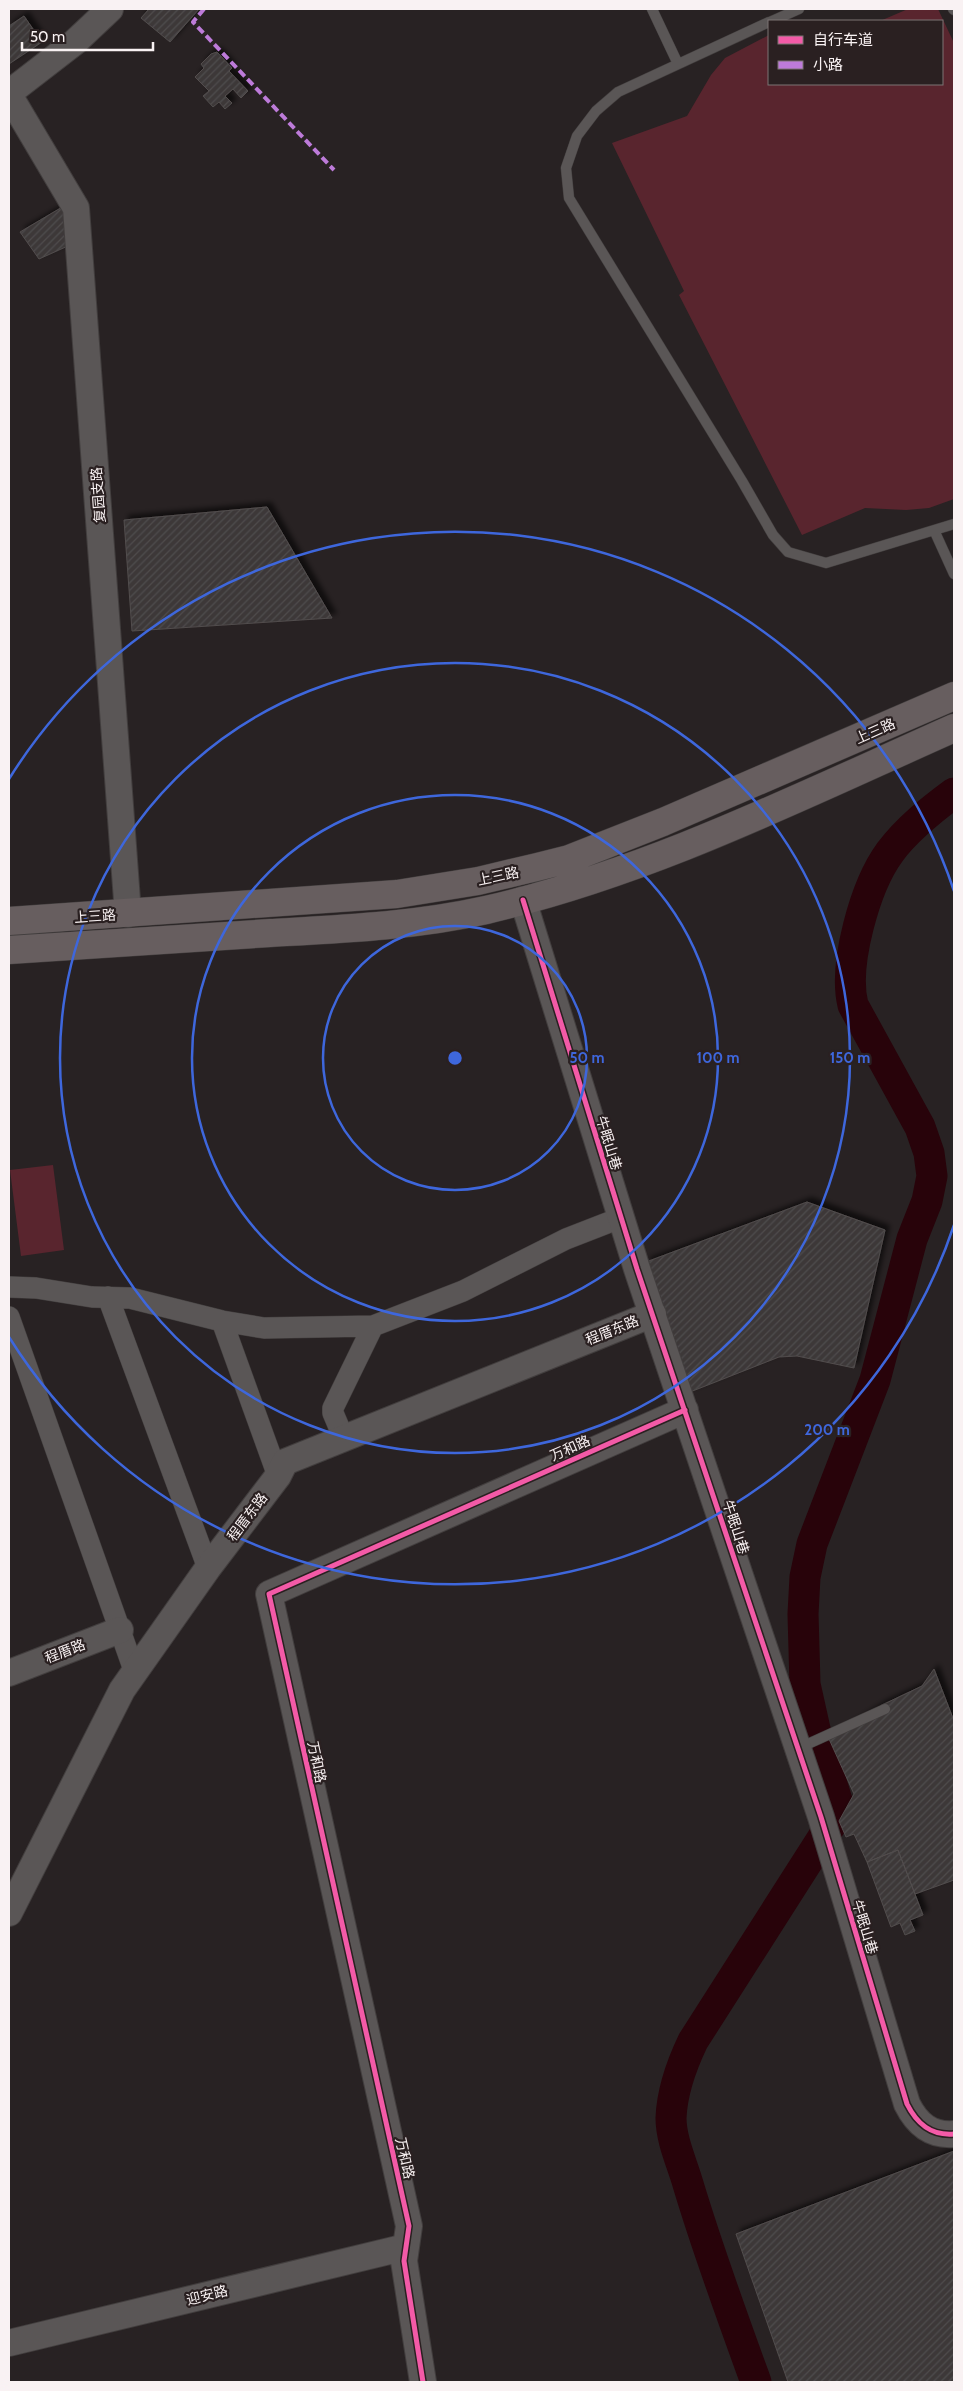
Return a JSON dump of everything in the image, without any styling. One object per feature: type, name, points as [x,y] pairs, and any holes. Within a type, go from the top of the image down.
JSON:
[{"type":"main road","name":"上三路","points":[[9,922],[397,894],[537,868],[605,846],[954,696]]},
{"type":"main road","name":"上三路","points":[[9,950],[384,925],[465,914],[586,883],[675,851],[954,728]]},
{"type":"street","points":[[9,94],[75,42],[110,9]]},
{"type":"street","name":"复园支路","points":[[9,94],[76,208],[128,914]]},
{"type":"street","name":"牛眠山巷","points":[[523,900],[620,1218],[802,1747],[829,1849],[907,2104],[914,2118],[924,2128],[938,2133],[954,2134]]},
{"type":"street","points":[[9,1287],[36,1288],[134,1299],[222,1321],[273,1329],[373,1326],[463,1291],[566,1239],[620,1218]]},
{"type":"street","points":[[108,1297],[208,1568]]},
{"type":"street","name":"程厝东路","points":[[9,1913],[122,1690],[134,1670],[278,1476],[285,1462],[653,1314]]},
{"type":"street","points":[[9,1317],[134,1670]]},
{"type":"street","points":[[222,1321],[278,1476]]},
{"type":"street","points":[[344,1438],[333,1408],[373,1326]]},
{"type":"street","name":"万和路","points":[[423,2382],[404,2261],[409,2226],[269,1594],[685,1410]]},
{"type":"street","name":"程厝路","points":[[9,1673],[120,1630]]},
{"type":"street","name":"迎安路","points":[[9,2343],[406,2247]]},
{"type":"lane","points":[[652,9],[678,64]]},
{"type":"lane","points":[[774,20],[799,9]]},
{"type":"lane","points":[[768,23],[618,92],[596,111],[577,136],[566,168],[570,198],[742,481],[773,536],[788,552],[826,562],[954,524]]},
{"type":"lane","points":[[934,530],[954,574]]},
{"type":"lane","points":[[802,1747],[885,1709]]},
{"type":"shaded area","points":[[908,9],[938,9],[954,43],[954,499],[929,508],[906,510],[865,508],[802,535],[679,295],[684,291],[612,143],[687,116],[711,75],[725,58],[768,36],[768,85],[943,85],[943,20],[882,20]]},
{"type":"shaded area","points":[[53,1165],[64,1250],[21,1256],[10,1170]]},
{"type":"building","points":[[149,9],[199,9],[170,42],[141,18]]},
{"type":"building","points":[[24,16],[42,42],[9,64],[9,26]]},
{"type":"building","points":[[217,52],[232,68],[229,71],[248,91],[241,98],[233,89],[225,96],[232,103],[225,109],[219,102],[213,107],[203,96],[209,91],[195,77],[204,68],[201,64],[211,54]]},
{"type":"building","points":[[64,206],[70,245],[39,259],[20,232]]},
{"type":"building","points":[[267,507],[332,618],[132,631],[124,520]]},
{"type":"building","points":[[807,1202],[885,1230],[854,1368],[797,1356],[779,1357],[690,1392],[646,1262]]},
{"type":"building","points":[[934,1669],[954,1721],[954,1880],[915,1894],[898,1850],[867,1862],[854,1834],[846,1837],[839,1821],[854,1794],[829,1739],[882,1705],[922,1686]]},
{"type":"building","points":[[898,1850],[923,1915],[910,1920],[915,1931],[905,1935],[900,1923],[891,1927],[867,1862]]},
{"type":"building","points":[[954,2151],[954,2382],[788,2382],[736,2234]]},
{"type":"waterway","points":[[756,2382],[712,2259],[677,2151],[671,2126],[673,2098],[678,2078],[693,2041],[834,1820],[839,1807],[815,1729],[805,1684],[803,1614],[805,1577],[812,1544],[875,1380],[912,1239],[927,1201],[932,1176],[929,1153],[920,1127],[853,1005],[851,969],[858,926],[872,885],[881,867],[904,835],[954,793]]},
{"type":"marked path","points":[[204,9],[193,22],[334,170]]},
{"type":"cycle path","points":[[523,900],[637,1269],[821,1817],[907,2104],[920,2123],[932,2131],[954,2134]]},
{"type":"cycle path","points":[[423,2382],[404,2261],[409,2226],[269,1594],[685,1410]]}]
